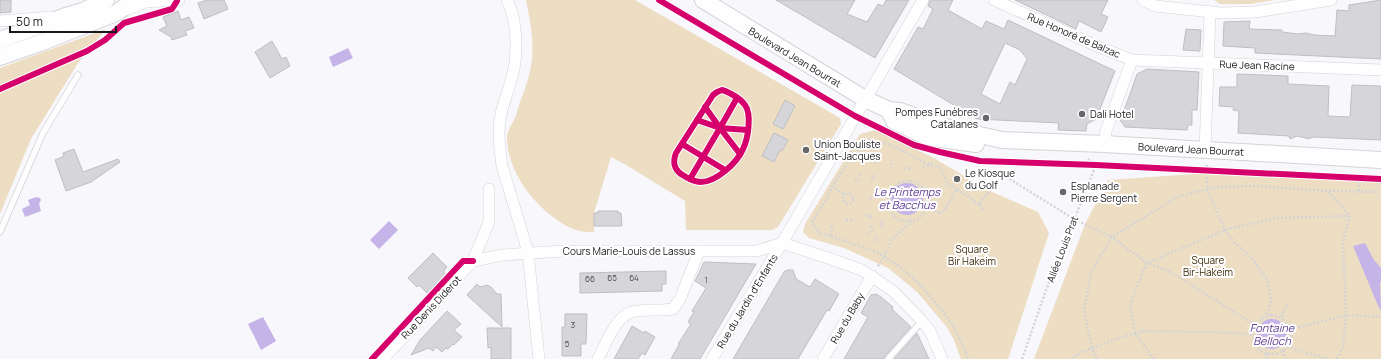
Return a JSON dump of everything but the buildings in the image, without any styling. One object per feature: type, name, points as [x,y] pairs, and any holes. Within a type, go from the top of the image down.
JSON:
[{"type":"main road","points":[[0,40],[83,11],[106,0]]},
{"type":"main road","name":"Boulevard Jean Bourrat","points":[[707,1],[865,99],[889,110],[894,121],[926,137],[979,144],[1002,140],[1381,160]]},
{"type":"main road","points":[[0,57],[40,43],[126,5]]},
{"type":"street","points":[[126,5],[179,0]]},
{"type":"street","points":[[507,0],[512,12],[516,51],[514,71],[501,114],[499,128],[500,152],[502,166],[528,252],[539,359]]},
{"type":"street","name":"Rue du Jardin d'Enfants","points":[[712,359],[782,243],[923,0]]},
{"type":"street","name":"Rue Honoré de Balzac","points":[[994,0],[1132,60]]},
{"type":"street","points":[[1143,0],[1155,6],[1210,12],[1255,12],[1331,0]]},
{"type":"street","points":[[1205,150],[1210,12]]},
{"type":"street","points":[[0,21],[66,16]]},
{"type":"street","points":[[1096,144],[1106,131],[1132,60]]},
{"type":"street","name":"Rue Jean Racine","points":[[1132,60],[1381,70]]},
{"type":"street","points":[[473,261],[489,222],[489,189]]},
{"type":"street","points":[[782,243],[825,256],[862,270],[893,291],[930,331],[942,359]]},
{"type":"street","name":"Cours Marie-Louis de Lassus","points":[[528,252],[757,251],[782,243]]},
{"type":"street","points":[[598,359],[614,328],[623,316],[632,312],[673,309],[680,299],[699,251]]},
{"type":"street","points":[[473,261],[528,252]]},
{"type":"street","name":"Rue Denis Diderot","points":[[383,359],[473,261]]},
{"type":"street","name":"Rue du Baby","points":[[823,359],[872,276]]},
{"type":"lane","points":[[0,232],[43,133],[78,74]]},
{"type":"lane","points":[[888,359],[922,321]]},
{"type":"path","points":[[970,359],[953,325],[918,282],[899,266],[877,252],[819,233],[812,222],[828,196],[832,186],[866,141],[879,141],[900,149],[919,160],[941,168],[948,184],[979,204],[984,210]]},
{"type":"path","points":[[1096,144],[1086,156],[1096,165]]},
{"type":"path","points":[[1205,150],[1208,170],[1207,189],[1225,230],[1234,242],[1252,257],[1268,281],[1270,302],[1266,316]]},
{"type":"path","points":[[874,162],[878,159],[879,152]]},
{"type":"path","points":[[892,163],[892,170]]},
{"type":"path","points":[[923,167],[932,164]]},
{"type":"path","points":[[1080,164],[1103,165]]},
{"type":"path","points":[[904,168],[911,169]]},
{"type":"path","points":[[1200,170],[1215,170]]},
{"type":"path","points":[[837,172],[840,175]]},
{"type":"path","points":[[979,204],[990,190],[1000,173],[1074,220],[1112,237],[1146,263],[1174,274],[1255,325]]},
{"type":"path","points":[[855,181],[859,179],[860,174]]},
{"type":"path","points":[[872,180],[872,177],[876,174]]},
{"type":"path","points":[[1352,177],[1366,178]]},
{"type":"path","points":[[872,276],[884,257],[891,240],[912,221],[922,216],[927,209],[928,198],[923,187],[912,181],[899,183],[890,192],[888,205],[895,216],[901,220],[912,221]]},
{"type":"path","points":[[832,186],[844,195],[851,194],[853,197],[852,203],[849,204],[843,201],[844,195]]},
{"type":"path","points":[[1097,359],[1092,348],[1084,311],[1091,272],[1112,237],[1177,197],[1221,187],[1255,186],[1328,191],[1381,192]]},
{"type":"path","points":[[927,209],[940,213],[945,209],[957,189]]},
{"type":"path","points":[[1328,191],[1350,216]]},
{"type":"path","points":[[870,199],[875,196]]},
{"type":"path","points":[[866,215],[872,217]]},
{"type":"path","points":[[1154,359],[1135,332],[1130,304],[1146,263],[1225,230],[1276,218],[1350,216]]},
{"type":"path","points":[[1337,359],[1343,348],[1346,316],[1343,242],[1350,216]]},
{"type":"path","points":[[846,220],[854,220]]},
{"type":"path","points":[[882,221],[882,226],[884,227]]},
{"type":"path","points":[[831,226],[831,236]]},
{"type":"path","points":[[868,233],[872,231],[869,226]]},
{"type":"path","points":[[874,241],[877,236]]},
{"type":"path","points":[[1281,317],[1287,304]]},
{"type":"path","points":[[1271,315],[1281,317],[1292,329],[1290,342],[1287,347],[1272,354],[1261,351],[1256,346],[1252,334],[1255,325],[1266,316],[1271,315]]},
{"type":"path","points":[[1292,329],[1346,316],[1381,317]]},
{"type":"path","points":[[1071,359],[1092,348],[1135,332],[1176,331],[1252,334]]},
{"type":"path","points":[[1287,347],[1330,359]]},
{"type":"path","points":[[1283,350],[1285,359]]},
{"type":"path","points":[[1266,359],[1267,353]]},
{"type":"green space","points":[[526,0],[635,0],[840,118],[841,124],[778,227],[772,230],[686,230],[685,201],[611,157],[594,213],[594,232],[578,231],[563,224],[539,205],[520,180],[513,166],[507,138],[508,131],[516,115],[526,85],[531,65],[532,37]]},
{"type":"green space","points":[[1214,0],[1275,0],[1251,4],[1220,4]]},
{"type":"green space","points":[[106,29],[78,63],[31,139],[0,214],[0,68]]},
{"type":"green space","name":"Square Bir Hakeim","points":[[875,130],[932,157],[990,191],[1038,212],[1049,233],[1008,359],[961,359],[953,338],[946,326],[917,292],[888,268],[844,248],[809,238],[803,232],[805,224],[860,134]]},
{"type":"green space","name":"Square Bir-Hakeim","points":[[1208,173],[1381,182],[1381,359],[1034,359],[1085,224],[1108,180]]},
{"type":"water","points":[[348,48],[353,58],[333,67],[329,57]]},
{"type":"water","name":"Le Printemps et Bacchus","points":[[904,183],[910,183],[919,187],[923,199],[919,211],[910,215],[904,215],[895,211],[891,202],[891,196],[895,187]]},
{"type":"water","points":[[36,197],[40,198],[41,200],[39,204],[41,211],[25,217],[22,209],[30,205],[28,200]]},
{"type":"water","points":[[389,221],[398,230],[379,249],[370,240]]},
{"type":"water","points":[[1365,243],[1374,260],[1381,268],[1381,310],[1353,246]]},
{"type":"water","points":[[263,317],[276,341],[261,350],[248,324]]},
{"type":"water","name":"Fontaine Belloch","points":[[1272,319],[1278,320],[1286,328],[1286,340],[1278,348],[1272,349],[1266,348],[1258,340],[1257,334],[1258,328],[1266,320]]},
{"type":"cycle path","points":[[659,0],[855,116],[914,145],[940,152],[980,161],[1096,165],[1381,179]]},
{"type":"cycle path","points":[[0,89],[87,51],[105,40],[124,23],[172,9],[177,1]]},
{"type":"cycle path","points":[[722,90],[738,98],[747,109],[749,120],[746,139],[743,149],[731,166],[713,179],[701,182],[696,181],[678,172],[674,164],[675,156],[713,95],[722,90]]},
{"type":"cycle path","points":[[737,98],[720,128],[748,130]]},
{"type":"cycle path","points":[[690,179],[720,128],[705,107]]},
{"type":"cycle path","points":[[697,120],[720,128],[740,154]]},
{"type":"cycle path","points":[[682,144],[725,170]]},
{"type":"cycle path","points":[[372,359],[463,261],[473,261]]},
{"type":"place","name":"Dali Hotel","points":[[1082,114]]},
{"type":"place","name":"Pompes Funèbres Catalanes","points":[[986,118]]},
{"type":"place","name":"Union Bouliste Saint-Jacques","points":[[806,150]]},
{"type":"place","name":"Le Kiosque du Golf","points":[[957,179]]},
{"type":"place","name":"Esplanade Pierre Sergent","points":[[1063,192]]}]
